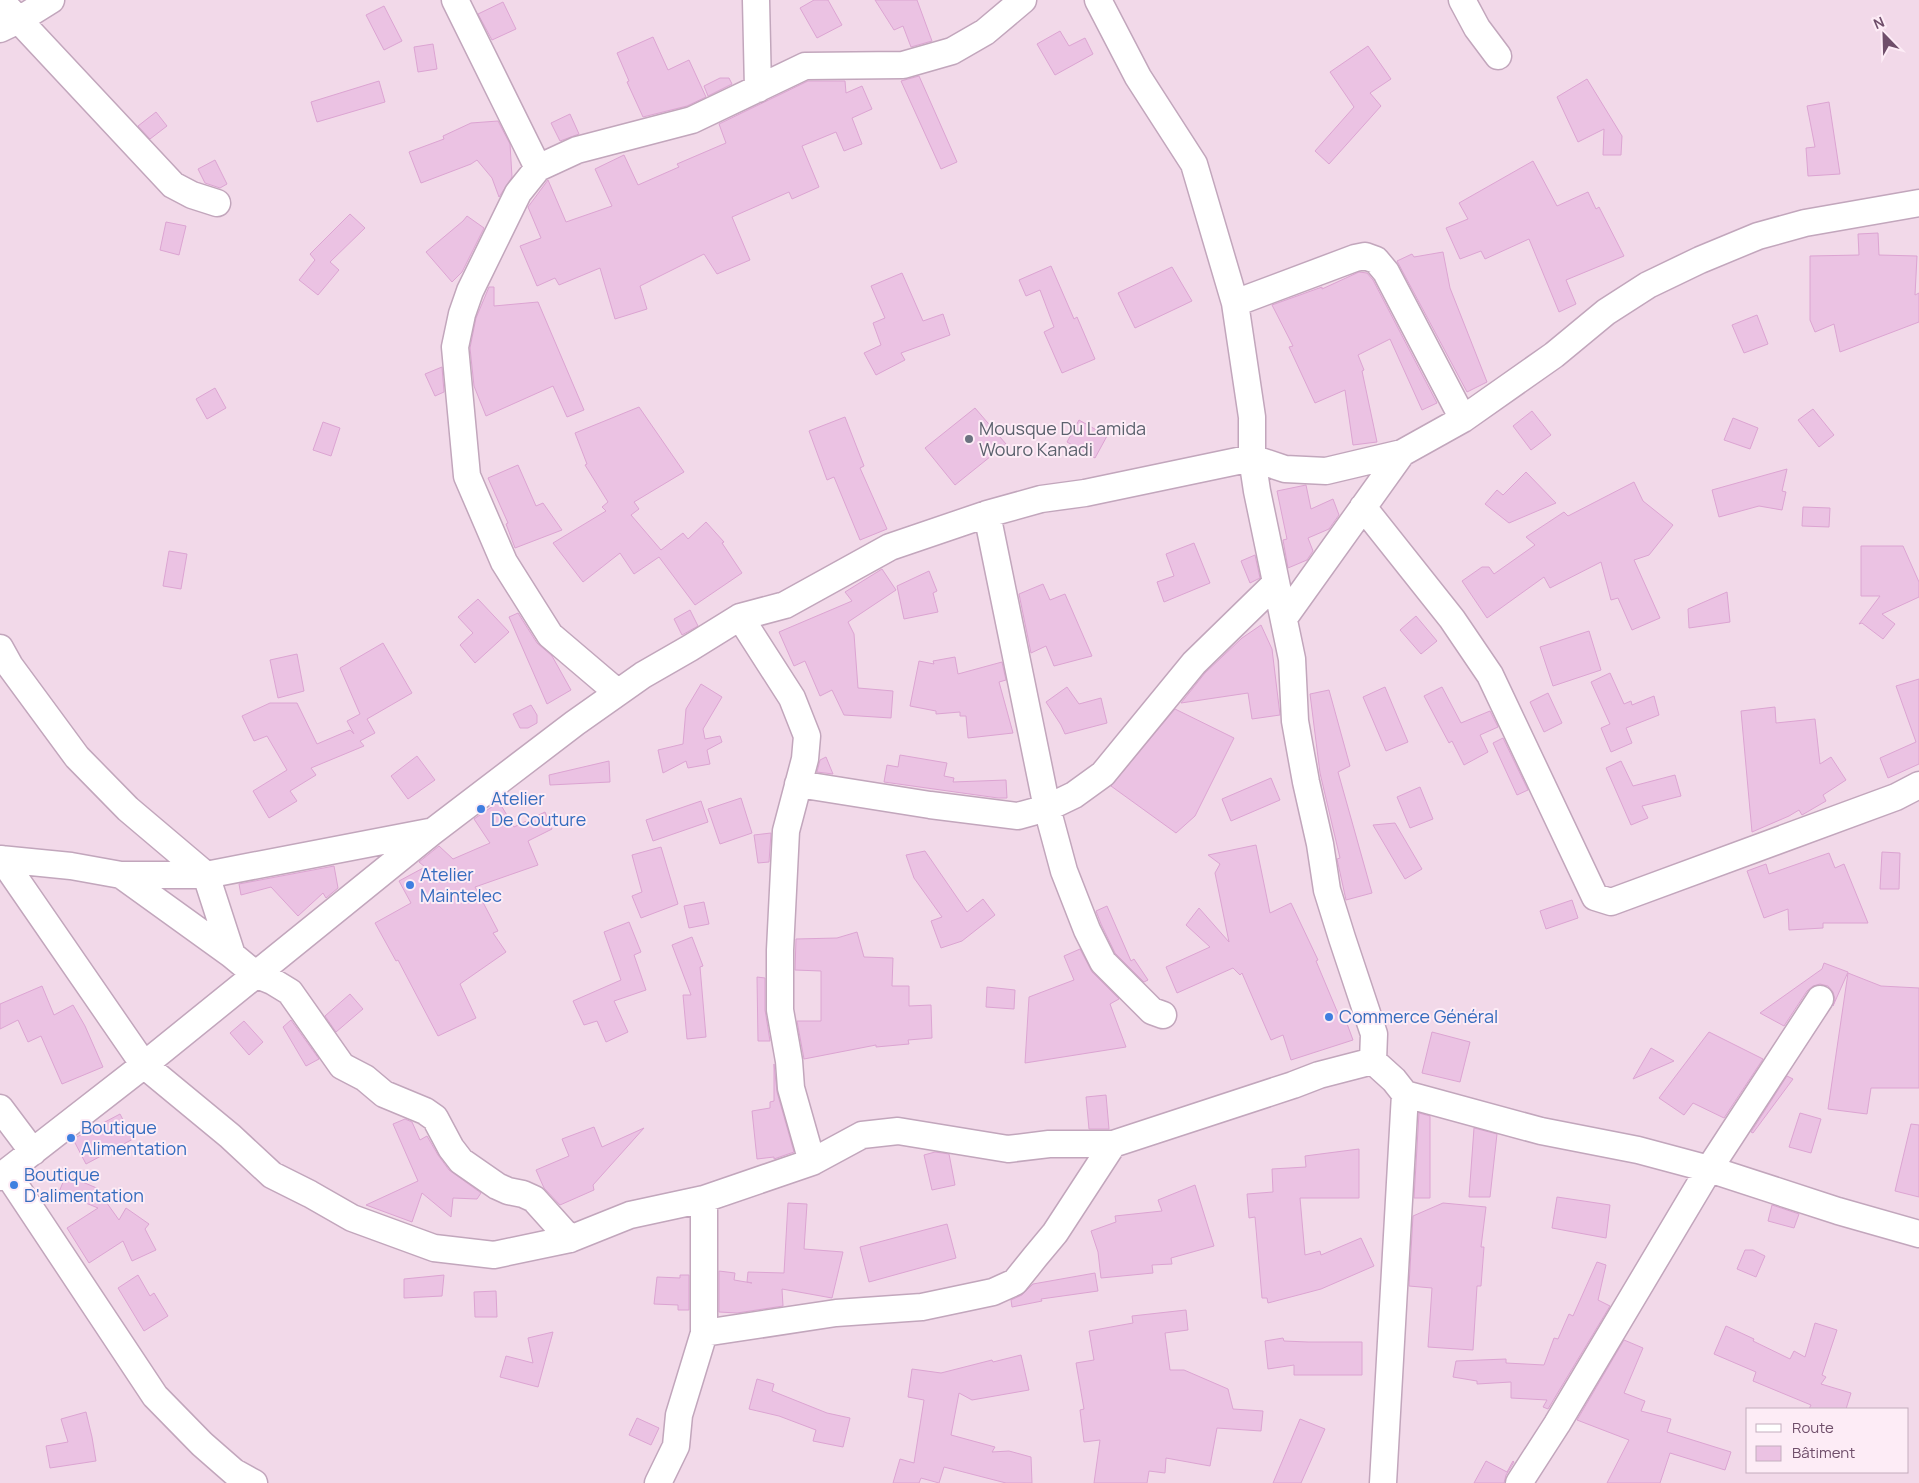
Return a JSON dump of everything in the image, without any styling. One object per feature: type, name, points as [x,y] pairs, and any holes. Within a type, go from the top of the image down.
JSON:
[{"type":"street","points":[[0,0],[10,25],[173,184],[192,195],[217,203]]},
{"type":"street","points":[[10,25],[51,0]]},
{"type":"street","points":[[455,0],[538,168]]},
{"type":"street","points":[[756,0],[758,89]]},
{"type":"street","points":[[617,692],[550,635],[504,562],[467,476],[455,347],[462,314],[470,291],[518,193],[538,168],[576,150],[692,120],[805,66],[903,65],[952,52],[984,32],[1023,0]]},
{"type":"street","points":[[1098,0],[1138,77],[1194,164],[1235,303],[1252,417],[1252,458],[1292,659],[1296,722],[1306,782],[1320,844],[1327,890],[1374,1034],[1373,1061],[1394,1080],[1405,1094],[1542,1131],[1638,1150],[1709,1169],[1838,1211],[1919,1234]]},
{"type":"street","points":[[1462,0],[1477,28],[1498,56]]},
{"type":"street","points":[[238,1479],[155,1396],[3,1175],[144,1065],[432,832],[642,675],[740,617],[785,605],[890,547],[988,514],[1041,499],[1085,493],[1252,458],[1285,469],[1326,471],[1402,453],[1464,419],[1554,355],[1606,312],[1648,285],[1700,260],[1758,236],[1805,223],[1919,203]]},
{"type":"street","points":[[1235,303],[1355,258],[1365,256],[1376,260],[1386,272],[1402,299],[1464,419]]},
{"type":"street","points":[[1284,618],[1402,453]]},
{"type":"street","points":[[1363,507],[1452,619],[1490,675],[1595,897],[1611,902],[1896,797],[1919,785]]},
{"type":"street","points":[[988,514],[1047,808],[1072,895],[1086,930],[1103,962],[1152,1011],[1163,1015]]},
{"type":"street","points":[[798,784],[930,805],[1018,816],[1047,808],[1074,795],[1103,774],[1194,662],[1276,583]]},
{"type":"street","points":[[740,617],[792,698],[807,736],[806,759],[786,830],[780,950],[780,1010],[789,1061],[791,1088],[812,1162]]},
{"type":"street","points":[[0,648],[10,666],[77,758],[128,808],[206,875],[232,955]]},
{"type":"street","points":[[1,859],[71,866],[121,874],[206,875],[432,832]]},
{"type":"street","points":[[1,859],[144,1065],[230,1136],[272,1175],[352,1218],[434,1248],[494,1255],[570,1239],[630,1215],[704,1199],[812,1162],[862,1135],[898,1131],[1008,1149],[1048,1144],[1114,1144],[1293,1086],[1319,1075],[1373,1061]]},
{"type":"street","points":[[121,874],[255,974],[272,981],[290,992],[342,1066],[365,1078],[384,1094],[425,1111],[435,1118],[451,1148],[461,1161],[497,1186],[534,1199],[570,1239]]},
{"type":"street","points":[[1519,1483],[1557,1424],[1709,1169],[1820,999]]},
{"type":"street","points":[[1383,1483],[1405,1094]]},
{"type":"street","points":[[0,1108],[32,1152]]},
{"type":"street","points":[[704,1333],[836,1313],[922,1307],[993,1292],[1014,1282],[1055,1233],[1114,1144]]},
{"type":"street","points":[[658,1483],[676,1446],[680,1415],[704,1333],[704,1199]]},
{"type":"shaded area","points":[[0,0],[1919,0],[1919,1483],[0,1483]]},
{"type":"building","points":[[814,0],[828,0],[842,25],[817,38],[800,8]]},
{"type":"building","points":[[875,0],[917,0],[932,41],[911,47],[903,26],[894,30]]},
{"type":"building","points":[[503,2],[516,29],[492,40],[478,14]]},
{"type":"building","points":[[384,6],[402,41],[384,50],[366,15]]},
{"type":"building","points":[[1060,31],[1069,46],[1085,38],[1093,54],[1055,75],[1037,44]]},
{"type":"building","points":[[653,37],[668,70],[689,60],[706,97],[687,106],[643,117],[627,82],[629,81],[617,53]]},
{"type":"building","points":[[433,44],[437,69],[418,72],[414,47]]},
{"type":"building","points":[[1368,46],[1391,79],[1370,93],[1381,106],[1329,164],[1315,151],[1354,107],[1330,72]]},
{"type":"building","points":[[919,76],[957,162],[941,169],[901,81]]},
{"type":"building","points":[[720,78],[729,78],[732,84],[708,96],[704,86]]},
{"type":"building","points":[[1587,79],[1622,136],[1621,155],[1603,155],[1604,129],[1578,142],[1557,97]]},
{"type":"building","points":[[379,81],[385,102],[317,122],[311,102]]},
{"type":"building","points":[[808,81],[845,81],[846,93],[862,86],[872,109],[852,118],[862,144],[844,151],[836,132],[802,146],[819,187],[792,199],[789,192],[732,217],[750,260],[717,274],[704,254],[640,286],[647,309],[615,319],[600,268],[559,285],[555,278],[537,286],[520,246],[541,238],[528,207],[548,180],[566,222],[612,206],[595,169],[624,155],[638,185],[679,167],[677,164],[726,143],[719,124]]},
{"type":"building","points":[[1829,102],[1840,174],[1808,176],[1806,148],[1815,147],[1807,106]]},
{"type":"building","points":[[156,112],[167,126],[150,139],[138,126]]},
{"type":"building","points":[[570,114],[579,134],[560,141],[551,123]]},
{"type":"building","points":[[498,121],[510,144],[512,177],[499,197],[492,178],[477,160],[421,183],[409,152],[444,139],[443,136],[471,123]]},
{"type":"building","points":[[215,160],[227,184],[220,188],[205,183],[198,169]]},
{"type":"building","points":[[1533,161],[1557,206],[1588,192],[1596,209],[1599,207],[1624,256],[1566,280],[1576,304],[1559,312],[1529,239],[1485,259],[1481,251],[1460,259],[1446,228],[1468,219],[1459,203]]},
{"type":"building","points":[[350,214],[365,228],[330,262],[339,270],[318,295],[299,280],[315,260],[310,254]]},
{"type":"building","points":[[467,216],[484,228],[462,272],[452,282],[426,252]]},
{"type":"building","points":[[166,222],[186,226],[179,255],[160,250]]},
{"type":"building","points":[[1878,233],[1879,255],[1917,256],[1915,295],[1919,293],[1919,322],[1840,352],[1834,324],[1815,332],[1810,320],[1810,256],[1859,255],[1858,234]]},
{"type":"building","points":[[1443,252],[1450,288],[1487,382],[1467,392],[1397,261],[1412,254],[1414,257]]},
{"type":"building","points":[[1051,266],[1074,319],[1077,317],[1095,359],[1062,373],[1044,332],[1054,327],[1040,290],[1026,296],[1019,280]]},
{"type":"building","points":[[1172,267],[1192,301],[1135,328],[1118,293]]},
{"type":"building","points":[[1359,272],[1367,273],[1373,280],[1437,403],[1422,410],[1390,339],[1358,355],[1364,370],[1362,371],[1377,442],[1353,445],[1345,390],[1315,403],[1289,347],[1293,346],[1272,305],[1322,287],[1322,289]]},
{"type":"building","points":[[902,273],[923,321],[943,314],[950,335],[901,353],[905,360],[876,375],[864,353],[881,345],[873,323],[885,318],[871,286]]},
{"type":"building","points":[[489,287],[494,287],[494,306],[538,302],[584,410],[567,417],[553,386],[486,416],[474,386],[470,348],[476,318]]},
{"type":"building","points":[[1757,315],[1768,344],[1744,353],[1732,325]]},
{"type":"building","points":[[442,367],[444,392],[435,396],[425,374]]},
{"type":"building","points":[[215,388],[226,408],[207,419],[196,399]]},
{"type":"building","points":[[639,407],[684,472],[634,502],[639,509],[631,515],[661,550],[683,533],[688,539],[706,522],[724,542],[722,543],[742,573],[695,605],[659,557],[634,574],[620,553],[583,582],[553,543],[606,511],[602,507],[608,502],[585,465],[587,464],[575,433]]},
{"type":"building","points":[[975,408],[1006,444],[955,485],[925,448]]},
{"type":"building","points":[[1813,409],[1834,435],[1819,447],[1798,420]]},
{"type":"building","points":[[1532,411],[1551,435],[1531,450],[1513,426]]},
{"type":"building","points":[[845,417],[864,466],[860,468],[887,529],[860,540],[834,477],[827,480],[809,431]]},
{"type":"building","points":[[1733,418],[1758,428],[1750,449],[1724,440]]},
{"type":"building","points":[[1079,420],[1107,436],[1095,458],[1067,442]]},
{"type":"building","points":[[323,422],[340,428],[331,456],[313,450]]},
{"type":"building","points":[[518,465],[536,506],[543,503],[562,530],[515,548],[506,524],[508,523],[488,478]]},
{"type":"building","points":[[1787,469],[1782,491],[1786,492],[1782,510],[1759,506],[1719,517],[1712,490]]},
{"type":"building","points":[[1526,472],[1556,503],[1509,523],[1485,504],[1497,490],[1503,495]]},
{"type":"building","points":[[1634,482],[1643,501],[1673,525],[1649,555],[1634,560],[1660,618],[1632,630],[1618,598],[1611,600],[1601,562],[1550,588],[1544,577],[1487,618],[1462,581],[1482,567],[1489,567],[1494,574],[1535,545],[1526,537],[1564,512],[1568,516]]},
{"type":"building","points":[[1306,485],[1311,509],[1333,499],[1339,515],[1329,529],[1308,538],[1313,551],[1307,560],[1288,568],[1283,540],[1287,539],[1277,491]]},
{"type":"building","points":[[1803,507],[1830,508],[1829,527],[1802,526]]},
{"type":"building","points":[[1194,543],[1210,583],[1164,602],[1157,582],[1174,576],[1166,554]]},
{"type":"building","points":[[1861,546],[1903,546],[1919,582],[1919,597],[1882,614],[1895,624],[1883,639],[1862,623],[1859,624],[1880,596],[1861,596]]},
{"type":"building","points":[[169,551],[187,554],[181,589],[163,586]]},
{"type":"building","points":[[1255,555],[1260,578],[1250,583],[1241,561]]},
{"type":"building","points":[[882,569],[896,590],[848,622],[854,634],[858,688],[893,691],[891,718],[844,715],[832,690],[820,696],[805,661],[794,666],[779,632],[852,601],[845,592]]},
{"type":"building","points":[[929,571],[937,591],[933,593],[938,612],[904,619],[897,586]]},
{"type":"building","points":[[1043,584],[1050,600],[1065,594],[1092,656],[1054,666],[1046,646],[1031,653],[1019,594]]},
{"type":"building","points":[[1727,592],[1730,622],[1689,628],[1688,609]]},
{"type":"building","points":[[478,599],[509,632],[475,663],[460,645],[473,633],[458,617]]},
{"type":"building","points":[[690,610],[698,626],[682,635],[674,619]]},
{"type":"building","points":[[518,613],[537,643],[552,656],[571,690],[547,704],[509,617]]},
{"type":"building","points":[[1416,616],[1437,641],[1421,654],[1400,630]]},
{"type":"building","points":[[1261,625],[1272,649],[1280,715],[1252,719],[1248,693],[1181,703],[1205,673],[1242,638]]},
{"type":"building","points":[[1589,631],[1601,670],[1553,686],[1540,647]]},
{"type":"building","points":[[383,643],[412,693],[367,719],[375,733],[360,741],[364,746],[311,768],[316,775],[290,791],[297,801],[269,818],[253,791],[287,770],[267,736],[254,741],[242,716],[270,703],[297,703],[317,744],[350,730],[354,734],[347,721],[360,714],[340,668]]},
{"type":"building","points":[[297,654],[304,691],[278,698],[270,660]]},
{"type":"building","points":[[955,657],[958,674],[1002,662],[1006,680],[999,682],[1013,733],[968,738],[966,716],[960,716],[960,712],[936,714],[936,711],[910,706],[919,661],[934,664],[933,661]]},
{"type":"building","points":[[1610,673],[1624,704],[1631,701],[1632,705],[1654,696],[1659,715],[1626,728],[1632,743],[1611,752],[1601,728],[1610,724],[1591,682]]},
{"type":"building","points":[[1919,679],[1919,764],[1888,778],[1880,758],[1916,742],[1896,686]]},
{"type":"building","points":[[701,684],[722,697],[703,729],[705,739],[720,736],[722,742],[707,750],[710,764],[688,768],[686,761],[663,773],[658,750],[683,744],[686,709]]},
{"type":"building","points":[[1067,687],[1079,704],[1101,698],[1107,723],[1065,734],[1046,702]]},
{"type":"building","points":[[1385,687],[1408,742],[1386,751],[1363,697]]},
{"type":"building","points":[[1442,687],[1461,723],[1490,711],[1498,727],[1480,735],[1488,752],[1464,765],[1452,741],[1449,743],[1424,696]]},
{"type":"building","points":[[1329,690],[1350,766],[1338,772],[1372,893],[1346,900],[1337,859],[1340,858],[1320,773],[1310,694]]},
{"type":"building","points":[[1548,693],[1562,723],[1544,732],[1530,702]]},
{"type":"building","points":[[531,705],[537,715],[537,723],[528,728],[520,728],[513,714]]},
{"type":"building","points":[[1775,707],[1776,723],[1815,719],[1820,764],[1831,757],[1846,780],[1823,795],[1826,801],[1802,815],[1799,810],[1752,832],[1741,711]]},
{"type":"building","points":[[1175,709],[1234,738],[1195,816],[1176,833],[1111,786]]},
{"type":"building","points":[[1503,738],[1528,790],[1517,795],[1493,743]]},
{"type":"building","points":[[900,755],[947,763],[944,776],[954,778],[953,782],[1006,780],[1007,798],[884,782],[887,765],[898,767]]},
{"type":"building","points":[[417,756],[435,780],[408,799],[391,776]]},
{"type":"building","points":[[826,757],[833,774],[817,772],[820,760]]},
{"type":"building","points":[[609,761],[610,782],[550,785],[549,775]]},
{"type":"building","points":[[1621,761],[1633,786],[1675,775],[1681,796],[1642,806],[1648,818],[1631,825],[1606,768]]},
{"type":"building","points":[[1271,778],[1280,800],[1231,821],[1222,799]]},
{"type":"building","points":[[1420,787],[1433,819],[1410,828],[1397,797]]},
{"type":"building","points":[[741,798],[752,833],[720,844],[708,809]]},
{"type":"building","points":[[701,801],[708,822],[653,841],[646,820]]},
{"type":"building","points":[[499,802],[514,827],[545,812],[552,829],[528,841],[538,865],[475,887],[498,931],[493,933],[506,952],[460,984],[476,1018],[438,1036],[398,960],[396,961],[375,923],[411,903],[399,881],[425,867],[419,862],[439,846],[453,859],[490,843],[474,819]]},
{"type":"building","points":[[1395,823],[1422,869],[1405,879],[1373,825]]},
{"type":"building","points":[[771,833],[769,862],[758,863],[754,835]]},
{"type":"building","points":[[1256,845],[1270,913],[1291,903],[1318,960],[1316,961],[1342,1023],[1346,1021],[1353,1040],[1291,1060],[1283,1035],[1271,1040],[1242,973],[1240,975],[1233,968],[1177,993],[1166,967],[1210,947],[1186,925],[1199,908],[1229,942],[1215,873],[1220,864],[1208,855]]},
{"type":"building","points":[[661,847],[678,904],[641,918],[632,896],[642,892],[632,855]]},
{"type":"building","points":[[925,851],[967,912],[983,899],[995,915],[962,941],[941,948],[931,921],[942,917],[914,878],[906,855]]},
{"type":"building","points":[[1882,852],[1900,853],[1899,889],[1880,889]]},
{"type":"building","points":[[1829,853],[1835,868],[1844,864],[1868,923],[1823,923],[1823,928],[1789,930],[1788,909],[1764,918],[1747,871],[1766,864],[1769,874]]},
{"type":"building","points":[[334,866],[338,888],[326,898],[323,893],[298,916],[271,887],[241,895],[239,884]]},
{"type":"building","points":[[1572,900],[1578,918],[1546,929],[1540,911]]},
{"type":"building","points":[[704,902],[709,924],[689,928],[684,906]]},
{"type":"building","points":[[1107,906],[1131,961],[1134,959],[1148,980],[1144,982],[1115,953],[1096,911]]},
{"type":"building","points":[[629,922],[641,952],[634,955],[646,990],[614,1001],[628,1032],[606,1042],[597,1021],[584,1025],[573,1001],[621,980],[604,932]]},
{"type":"building","points":[[857,932],[864,957],[893,958],[892,986],[909,986],[909,1006],[931,1005],[932,1038],[908,1040],[909,1044],[876,1047],[876,1045],[804,1059],[797,1021],[821,1021],[821,971],[795,970],[796,939],[837,938]]},
{"type":"building","points":[[692,937],[703,966],[700,967],[706,1037],[687,1039],[683,995],[691,995],[672,945]]},
{"type":"building","points":[[1080,949],[1092,972],[1119,999],[1110,1004],[1126,1047],[1025,1063],[1029,997],[1074,980],[1064,956]]},
{"type":"building","points":[[1824,963],[1848,972],[1833,1006],[1835,999],[1833,992],[1828,986],[1820,984],[1813,986],[1807,991],[1784,1026],[1760,1013],[1822,969]]},
{"type":"building","points":[[1848,973],[1881,986],[1919,988],[1919,1088],[1871,1088],[1867,1114],[1828,1109]]},
{"type":"building","points":[[757,977],[765,978],[765,1010],[770,1041],[758,1041]]},
{"type":"building","points":[[42,986],[54,1015],[73,1005],[85,1026],[103,1067],[62,1084],[41,1036],[28,1042],[18,1020],[0,1029],[0,1004]]},
{"type":"building","points":[[987,987],[1015,990],[1014,1009],[986,1007]]},
{"type":"building","points":[[350,994],[363,1009],[336,1032],[325,1016]]},
{"type":"building","points":[[291,1020],[319,1059],[306,1066],[283,1027]]},
{"type":"building","points":[[244,1021],[263,1042],[249,1055],[230,1033]]},
{"type":"building","points":[[1432,1032],[1470,1042],[1460,1082],[1422,1073]]},
{"type":"building","points":[[1709,1032],[1763,1059],[1724,1118],[1693,1103],[1684,1115],[1659,1098]]},
{"type":"building","points":[[1651,1048],[1674,1061],[1633,1079]]},
{"type":"building","points":[[774,1064],[777,1092],[794,1152],[774,1159],[774,1157],[757,1159],[752,1111],[770,1108],[770,1102],[774,1101]]},
{"type":"building","points":[[1787,1076],[1793,1079],[1753,1133],[1751,1132]]},
{"type":"building","points":[[1106,1095],[1109,1129],[1089,1129],[1086,1097]]},
{"type":"building","points":[[1419,1113],[1430,1116],[1430,1198],[1414,1198]]},
{"type":"building","points":[[1800,1113],[1821,1119],[1811,1153],[1789,1147]]},
{"type":"building","points":[[120,1114],[133,1139],[86,1164],[73,1139]]},
{"type":"building","points":[[405,1119],[412,1122],[420,1140],[427,1136],[449,1170],[481,1193],[477,1199],[453,1198],[451,1217],[422,1193],[412,1222],[366,1205],[418,1181],[393,1124]]},
{"type":"building","points":[[1911,1124],[1919,1125],[1919,1197],[1895,1191]]},
{"type":"building","points":[[594,1127],[602,1147],[644,1128],[593,1185],[594,1190],[560,1205],[544,1188],[536,1170],[569,1156],[562,1139]]},
{"type":"building","points":[[1474,1128],[1497,1134],[1490,1197],[1469,1197]]},
{"type":"building","points":[[1359,1149],[1359,1198],[1300,1198],[1305,1255],[1320,1251],[1321,1255],[1361,1238],[1374,1266],[1321,1289],[1268,1303],[1267,1298],[1262,1298],[1255,1217],[1249,1218],[1247,1194],[1273,1192],[1272,1169],[1306,1167],[1305,1156]]},
{"type":"building","points":[[935,1152],[949,1154],[955,1185],[932,1190],[924,1155]]},
{"type":"building","points":[[66,1175],[99,1189],[99,1192],[119,1220],[126,1208],[149,1224],[145,1229],[156,1250],[132,1261],[123,1241],[89,1263],[67,1228],[98,1208],[59,1192]]},
{"type":"building","points":[[1195,1185],[1214,1246],[1171,1258],[1172,1264],[1152,1265],[1153,1273],[1101,1278],[1098,1252],[1091,1231],[1116,1222],[1115,1216],[1162,1211],[1158,1200]]},
{"type":"building","points":[[1557,1197],[1610,1205],[1606,1238],[1552,1228]]},
{"type":"building","points":[[788,1203],[807,1204],[804,1249],[843,1252],[832,1298],[782,1289],[783,1306],[737,1313],[719,1312],[719,1271],[735,1273],[734,1280],[752,1283],[747,1282],[748,1272],[784,1273]]},
{"type":"building","points":[[1443,1203],[1486,1207],[1481,1247],[1484,1247],[1481,1286],[1477,1286],[1473,1350],[1428,1347],[1432,1288],[1409,1286],[1413,1216]]},
{"type":"building","points":[[1772,1205],[1799,1214],[1794,1228],[1768,1221]]},
{"type":"building","points":[[947,1224],[956,1258],[869,1282],[860,1247]]},
{"type":"building","points":[[1745,1250],[1753,1250],[1765,1256],[1756,1277],[1737,1269]]},
{"type":"building","points":[[1597,1262],[1606,1265],[1598,1300],[1610,1306],[1548,1409],[1543,1407],[1547,1400],[1511,1398],[1511,1382],[1477,1384],[1477,1381],[1453,1377],[1456,1361],[1506,1359],[1506,1363],[1544,1365],[1554,1338],[1558,1339],[1569,1314],[1573,1316]]},
{"type":"building","points":[[1095,1273],[1098,1291],[1041,1299],[1042,1301],[1012,1307],[1011,1300],[1022,1295],[1033,1284]]},
{"type":"building","points":[[138,1275],[150,1296],[154,1293],[168,1316],[144,1331],[118,1288]]},
{"type":"building","points":[[444,1275],[442,1296],[404,1298],[404,1279]]},
{"type":"building","points":[[680,1275],[689,1275],[689,1310],[678,1310],[678,1305],[654,1304],[657,1277],[680,1278]]},
{"type":"building","points":[[496,1291],[497,1317],[475,1317],[474,1292]]},
{"type":"building","points":[[1186,1310],[1188,1330],[1165,1333],[1170,1370],[1184,1370],[1228,1389],[1233,1409],[1263,1411],[1261,1431],[1217,1428],[1210,1466],[1166,1458],[1165,1473],[1149,1471],[1147,1483],[1094,1483],[1100,1440],[1084,1442],[1080,1410],[1084,1409],[1076,1363],[1094,1360],[1089,1331],[1133,1323],[1132,1316]]},
{"type":"building","points":[[1815,1323],[1837,1330],[1822,1375],[1826,1377],[1821,1384],[1851,1393],[1846,1408],[1810,1408],[1811,1405],[1753,1381],[1756,1372],[1714,1354],[1726,1326],[1790,1359],[1794,1351],[1805,1357]]},
{"type":"building","points":[[553,1332],[538,1387],[500,1377],[506,1356],[533,1363],[528,1338]]},
{"type":"building","points":[[1283,1338],[1284,1341],[1362,1342],[1362,1375],[1294,1375],[1294,1365],[1268,1369],[1265,1341]]},
{"type":"building","points":[[1624,1340],[1643,1348],[1624,1393],[1645,1401],[1641,1411],[1671,1419],[1667,1432],[1731,1452],[1725,1470],[1670,1453],[1660,1483],[1607,1483],[1629,1440],[1577,1420]]},
{"type":"building","points":[[1021,1355],[1029,1390],[972,1400],[959,1393],[951,1435],[995,1447],[992,1452],[1009,1451],[1031,1457],[1032,1483],[1006,1483],[944,1467],[939,1483],[921,1478],[919,1483],[893,1483],[900,1459],[914,1463],[924,1400],[908,1397],[912,1369],[941,1373]]},
{"type":"building","points":[[757,1379],[774,1384],[772,1391],[827,1413],[850,1418],[843,1447],[813,1441],[816,1430],[779,1416],[749,1409]]},
{"type":"building","points":[[86,1412],[96,1461],[50,1468],[46,1446],[68,1442],[61,1419]]},
{"type":"building","points":[[637,1418],[659,1428],[651,1445],[629,1435]]},
{"type":"building","points":[[1300,1419],[1325,1429],[1301,1483],[1273,1483]]},
{"type":"building","points":[[1486,1461],[1507,1472],[1514,1462],[1506,1475],[1504,1483],[1474,1483]]},
{"type":"place","name":"Mousque Du Lamida Wouro Kanadi","points":[[969,439]]},
{"type":"place","name":"Atelier De Couture","points":[[481,809]]},
{"type":"place","name":"Atelier Maintelec","points":[[410,885]]},
{"type":"place","name":"Commerce Général","points":[[1329,1017]]},
{"type":"place","name":"Boutique Alimentation","points":[[71,1138]]},
{"type":"place","name":"Boutique D'alimentation","points":[[14,1185]]}]
